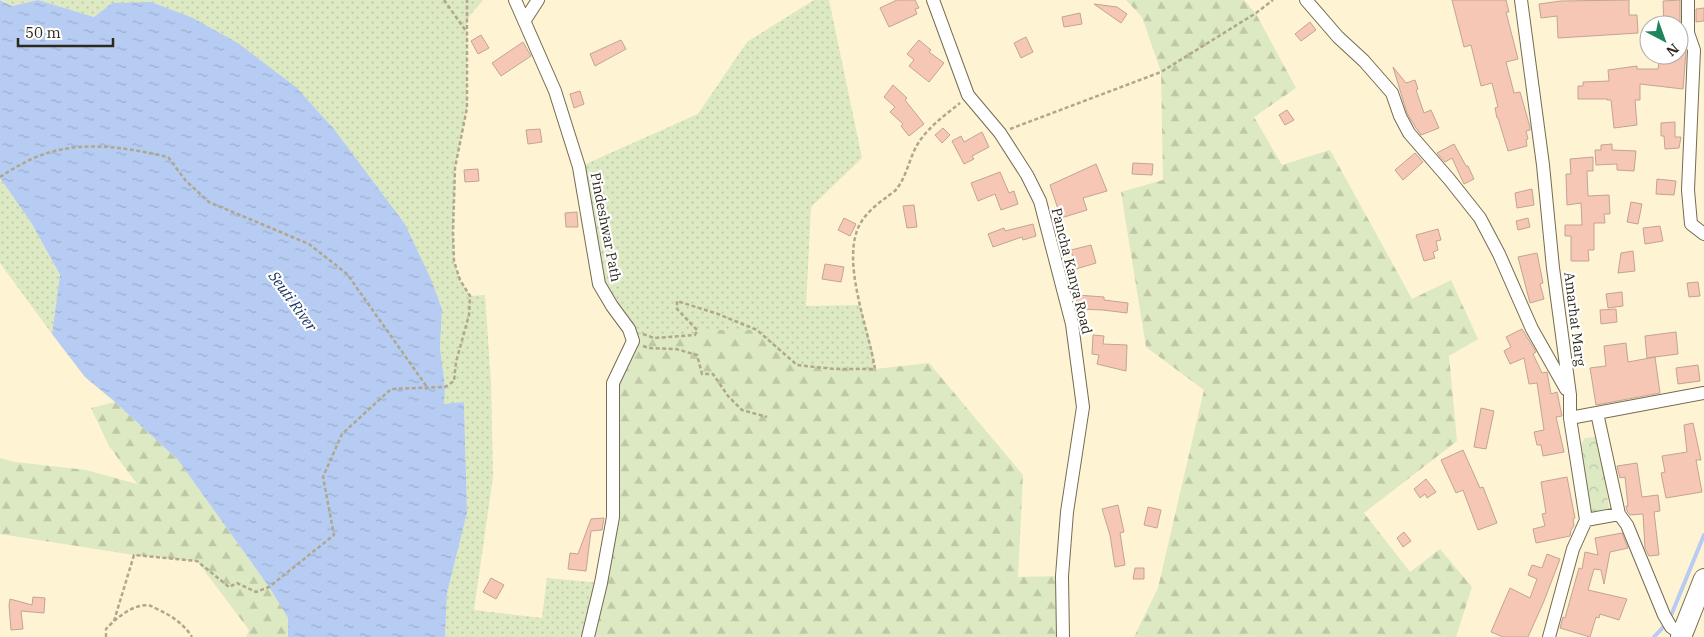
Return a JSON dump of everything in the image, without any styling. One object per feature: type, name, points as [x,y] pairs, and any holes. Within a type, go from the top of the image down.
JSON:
[{"type":"main road","points":[[1680,634],[1704,579]]},
{"type":"street","name":"Pindeshwar Path","points":[[515,0],[554,91],[579,167],[599,284],[629,329],[633,341]]},
{"type":"street","points":[[525,20],[538,0]]},
{"type":"street","name":"Pancha Kanya Road","points":[[933,0],[968,95],[1000,133],[1027,175],[1040,201],[1072,324],[1083,407],[1067,512],[1062,576],[1064,637]]},
{"type":"street","points":[[1306,0],[1338,37],[1364,61],[1392,93],[1409,134],[1449,179],[1480,218],[1499,254],[1532,329],[1570,395]]},
{"type":"street","name":"Amarhat Marg","points":[[1521,0],[1535,95],[1553,268],[1570,395],[1570,418],[1586,520]]},
{"type":"street","points":[[1688,0],[1688,33],[1694,50],[1688,190],[1691,224],[1704,234]]},
{"type":"street","points":[[588,637],[601,583],[613,517],[613,383],[633,341]]},
{"type":"street","points":[[1570,418],[1704,393]]},
{"type":"street","points":[[1598,413],[1619,514],[1627,525],[1664,615],[1680,634]]},
{"type":"street","points":[[1549,637],[1573,550],[1586,520],[1619,514]]},
{"type":"path","points":[[444,0],[466,31]]},
{"type":"path","points":[[114,620],[134,555],[197,561],[229,587],[237,583],[256,592],[270,587],[334,535],[323,477],[342,434],[391,388],[445,387],[454,381],[456,362],[469,315],[470,296],[460,280],[454,261],[452,232],[455,168],[467,108],[467,0]]},
{"type":"path","points":[[1000,133],[1161,72],[1256,14],[1273,0]]},
{"type":"path","points":[[629,329],[654,338],[694,335],[697,330],[677,310],[677,301],[718,314],[758,330],[797,365],[834,369],[875,369],[872,348],[860,305],[853,263],[854,244],[860,224],[874,207],[898,188],[916,146],[935,124],[968,95]]},
{"type":"path","points":[[0,177],[34,157],[67,148],[96,145],[132,149],[168,157],[186,180],[209,202],[309,244],[347,274],[426,387]]},
{"type":"path","points":[[633,341],[649,348],[676,349],[698,355],[702,374],[712,374],[728,396],[742,410],[767,417]]},
{"type":"path","points":[[106,637],[106,629],[114,620],[130,609],[149,606],[173,617],[192,637]]},
{"type":"green space","points":[[2,0],[38,0],[12,6]]},
{"type":"green space","points":[[38,0],[483,0],[467,19],[467,108],[455,168],[453,232],[454,261],[460,280],[470,296],[485,295],[491,383],[493,477],[474,610],[542,618],[547,578],[601,583],[588,637],[445,637],[447,593],[467,513],[464,402],[443,405],[445,387],[440,348],[442,309],[431,279],[405,224],[334,129],[296,87],[238,43],[193,18],[112,3],[94,17]]},
{"type":"green space","points":[[814,0],[829,0],[862,158],[811,207],[806,306],[860,305],[872,348],[875,369],[834,369],[797,365],[757,330],[654,338],[629,329],[599,284],[579,167],[698,114],[747,42]]},
{"type":"green space","points":[[1126,0],[1244,0],[1256,14],[1296,88],[1254,117],[1282,165],[1330,150],[1412,299],[1451,280],[1478,339],[1449,356],[1457,441],[1364,513],[1410,572],[1440,549],[1472,587],[1456,637],[1134,637],[1158,588],[1204,390],[1146,347],[1121,192],[1163,180],[1161,72],[1142,17]]},
{"type":"green space","points":[[0,178],[32,224],[60,276],[52,334],[0,263]]},
{"type":"green space","points":[[629,329],[654,338],[694,335],[697,330],[757,330],[797,365],[834,369],[875,369],[929,363],[1023,475],[1018,577],[1062,576],[1063,637],[588,637],[613,517],[613,383],[627,356]]},
{"type":"green space","points":[[115,402],[178,460],[269,587],[288,618],[288,637],[246,637],[249,630],[197,561],[134,555],[0,534],[0,458],[15,462],[86,470],[137,484],[109,446],[91,408]]},
{"type":"green space","points":[[1596,437],[1600,440],[1609,509],[1606,515],[1591,516],[1580,446],[1585,438]]},
{"type":"water","name":"Seuti River","points":[[0,0],[12,6],[38,0],[94,17],[112,3],[151,2],[193,18],[238,43],[296,87],[334,129],[405,224],[431,279],[442,309],[440,348],[445,387],[444,404],[464,402],[467,513],[447,593],[445,637],[288,637],[288,618],[269,587],[178,460],[85,377],[52,334],[60,275],[32,224],[0,178]]},
{"type":"building","points":[[897,0],[915,0],[919,8],[915,9],[917,14],[889,27],[880,8]]},
{"type":"building","points":[[1452,0],[1506,0],[1509,12],[1506,12],[1518,59],[1506,62],[1514,93],[1520,92],[1530,127],[1530,130],[1526,131],[1527,146],[1508,151],[1497,118],[1495,108],[1498,107],[1492,83],[1481,86],[1471,45],[1464,47]]},
{"type":"building","points":[[1629,0],[1629,15],[1637,15],[1638,33],[1558,38],[1557,16],[1541,18],[1539,4],[1561,1]]},
{"type":"building","points":[[1680,0],[1680,15],[1664,15],[1663,1]]},
{"type":"building","points":[[1094,4],[1117,7],[1127,14],[1121,23]]},
{"type":"building","points":[[1704,8],[1704,21],[1696,22],[1696,9]]},
{"type":"building","points":[[1080,13],[1082,24],[1064,27],[1062,17]]},
{"type":"building","points":[[1310,22],[1316,30],[1301,41],[1295,34]]},
{"type":"building","points":[[481,35],[489,48],[478,54],[471,41]]},
{"type":"building","points":[[1026,37],[1033,52],[1021,58],[1014,43]]},
{"type":"building","points":[[621,40],[626,49],[595,66],[590,54]]},
{"type":"building","points":[[919,40],[931,50],[929,52],[944,63],[929,82],[909,66],[914,60],[907,54]]},
{"type":"building","points":[[523,42],[531,56],[501,76],[492,63]]},
{"type":"building","points":[[1659,65],[1685,65],[1683,89],[1640,84],[1640,100],[1635,100],[1637,125],[1614,128],[1611,100],[1578,99],[1578,86],[1583,86],[1583,82],[1609,81],[1608,70],[1637,66],[1637,69],[1658,69]]},
{"type":"building","points":[[1393,67],[1406,83],[1415,80],[1418,89],[1416,90],[1424,113],[1431,110],[1439,128],[1421,135],[1407,113]]},
{"type":"building","points":[[893,85],[907,98],[905,100],[924,124],[909,136],[901,126],[903,124],[890,112],[895,107],[884,97]]},
{"type":"building","points":[[580,91],[584,104],[574,108],[570,94]]},
{"type":"building","points":[[1287,110],[1294,120],[1285,125],[1279,115]]},
{"type":"building","points":[[1675,122],[1675,137],[1681,137],[1679,148],[1665,149],[1664,136],[1661,136],[1661,123]]},
{"type":"building","points":[[943,128],[950,135],[942,143],[935,135]]},
{"type":"building","points":[[540,129],[542,142],[528,144],[526,130]]},
{"type":"building","points":[[982,132],[989,147],[972,156],[974,159],[964,164],[952,141],[961,136],[964,142]]},
{"type":"building","points":[[1454,144],[1474,179],[1464,184],[1452,158],[1445,162],[1437,153]]},
{"type":"building","points":[[1612,144],[1612,150],[1636,151],[1634,171],[1617,170],[1617,164],[1596,165],[1595,150],[1601,150],[1601,145]]},
{"type":"building","points":[[1415,153],[1423,162],[1403,180],[1395,170]]},
{"type":"building","points":[[1593,157],[1593,171],[1587,171],[1588,196],[1609,195],[1610,214],[1604,214],[1605,223],[1594,223],[1594,250],[1588,250],[1589,261],[1571,261],[1571,236],[1565,236],[1565,225],[1582,225],[1581,203],[1567,205],[1566,174],[1571,174],[1570,159]]},
{"type":"building","points":[[1133,163],[1153,164],[1152,175],[1132,174]]},
{"type":"building","points":[[1096,164],[1107,191],[1083,198],[1087,210],[1061,218],[1050,185]]},
{"type":"building","points":[[478,169],[479,181],[465,182],[464,170]]},
{"type":"building","points":[[1000,172],[1009,193],[1014,191],[1018,204],[1001,210],[995,194],[978,201],[971,183]]},
{"type":"building","points":[[1657,179],[1676,181],[1674,195],[1656,194]]},
{"type":"building","points":[[1532,189],[1534,205],[1517,208],[1515,193]]},
{"type":"building","points":[[1631,202],[1642,204],[1638,224],[1627,222]]},
{"type":"building","points":[[914,205],[917,227],[907,228],[903,206]]},
{"type":"building","points":[[577,212],[578,227],[566,227],[565,213]]},
{"type":"building","points":[[844,218],[856,224],[850,236],[838,230]]},
{"type":"building","points":[[1528,218],[1530,227],[1518,230],[1516,221]]},
{"type":"building","points":[[1033,224],[1036,236],[1023,240],[1022,237],[993,247],[988,234],[1004,228],[1005,231]]},
{"type":"building","points":[[1660,226],[1663,241],[1645,244],[1643,228]]},
{"type":"building","points":[[1438,229],[1441,240],[1436,241],[1438,250],[1433,252],[1435,258],[1424,261],[1416,235]]},
{"type":"building","points":[[1091,245],[1096,263],[1076,269],[1071,250]]},
{"type":"building","points":[[1633,251],[1635,271],[1618,273],[1621,253]]},
{"type":"building","points":[[1537,253],[1543,283],[1540,284],[1544,299],[1530,303],[1518,257]]},
{"type":"building","points":[[825,264],[844,267],[841,282],[822,279]]},
{"type":"building","points":[[1698,282],[1700,296],[1689,297],[1687,283]]},
{"type":"building","points":[[1622,292],[1623,306],[1608,308],[1606,294]]},
{"type":"building","points":[[1077,295],[1104,297],[1104,300],[1128,303],[1127,313],[1076,309]]},
{"type":"building","points":[[1616,309],[1617,322],[1601,324],[1600,310]]},
{"type":"building","points":[[1522,329],[1536,352],[1533,354],[1542,373],[1547,372],[1551,394],[1557,392],[1562,416],[1556,417],[1564,452],[1543,456],[1541,445],[1537,445],[1534,432],[1544,430],[1537,383],[1529,384],[1524,358],[1510,364],[1504,351],[1511,347],[1506,337]]},
{"type":"building","points":[[1676,332],[1678,354],[1647,358],[1645,336]]},
{"type":"building","points":[[1093,335],[1104,336],[1103,344],[1127,345],[1126,371],[1097,364],[1099,355],[1092,354]]},
{"type":"building","points":[[1626,343],[1628,362],[1655,357],[1660,393],[1596,405],[1590,368],[1606,366],[1604,346]]},
{"type":"building","points":[[1698,365],[1700,381],[1678,384],[1676,368]]},
{"type":"building","points":[[1481,408],[1494,411],[1486,449],[1474,447]]},
{"type":"building","points":[[1693,423],[1701,460],[1696,460],[1702,492],[1666,498],[1661,473],[1665,472],[1662,456],[1687,452],[1684,425]]},
{"type":"building","points":[[1463,450],[1480,488],[1483,487],[1497,523],[1478,530],[1463,490],[1456,493],[1441,460]]},
{"type":"building","points":[[1637,463],[1642,497],[1658,495],[1660,511],[1654,512],[1659,555],[1649,556],[1645,548],[1643,514],[1630,515],[1627,511],[1625,477],[1620,478],[1617,466]]},
{"type":"building","points":[[1567,477],[1575,518],[1573,519],[1574,526],[1570,536],[1536,543],[1533,529],[1545,526],[1542,514],[1546,513],[1541,482]]},
{"type":"building","points":[[1426,479],[1436,492],[1427,498],[1425,494],[1420,498],[1414,489]]},
{"type":"building","points":[[1118,505],[1124,532],[1120,533],[1125,565],[1115,567],[1110,535],[1102,509]]},
{"type":"building","points":[[1148,507],[1161,510],[1157,528],[1144,525]]},
{"type":"building","points":[[604,518],[602,530],[591,531],[586,571],[568,569],[570,553],[578,554],[591,519]]},
{"type":"building","points":[[1404,532],[1411,541],[1403,547],[1397,538]]},
{"type":"building","points":[[1622,533],[1628,548],[1610,552],[1604,584],[1601,570],[1594,569],[1588,590],[1627,599],[1619,620],[1600,614],[1599,618],[1596,617],[1590,637],[1560,628],[1563,617],[1565,618],[1579,568],[1582,569],[1585,552],[1598,555],[1595,538]]},
{"type":"building","points":[[1547,554],[1560,559],[1528,637],[1503,637],[1491,632],[1510,588],[1530,598],[1537,579],[1528,575],[1532,565],[1542,568]]},
{"type":"building","points":[[1135,568],[1144,568],[1144,579],[1133,579]]},
{"type":"building","points":[[491,578],[504,585],[496,599],[483,592]]},
{"type":"building","points":[[33,597],[45,598],[44,613],[21,611],[23,629],[11,630],[10,599],[32,605]]},
{"type":"waterway","points":[[1670,618],[1704,535]]},
{"type":"waterway","points":[[1654,637],[1666,624]]}]
